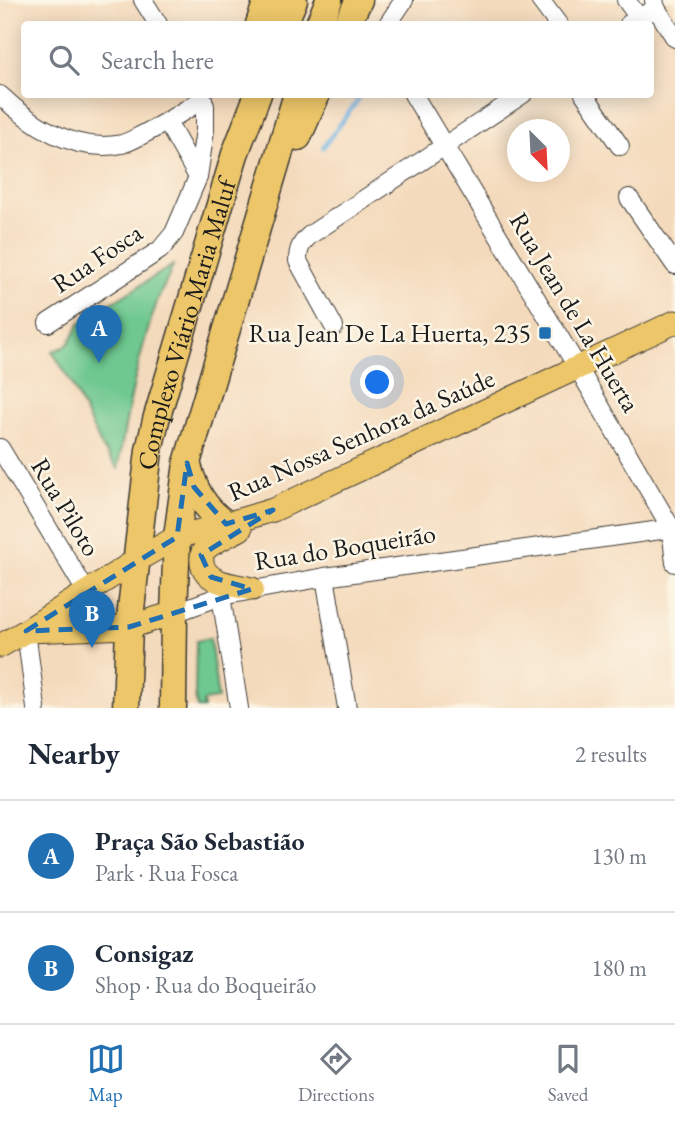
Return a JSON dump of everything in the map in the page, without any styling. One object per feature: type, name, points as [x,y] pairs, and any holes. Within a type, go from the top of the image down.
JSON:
[{"type":"highway","points":[[260,21],[267,0]]},
{"type":"highway","points":[[285,21],[294,0]]},
{"type":"highway","points":[[320,21],[329,0]]},
{"type":"highway","points":[[348,21],[359,0]]},
{"type":"highway","points":[[235,154],[236,98]]},
{"type":"highway","name":"Complexo Viário Maria Maluf","points":[[126,708],[129,626],[149,450],[235,154],[256,98]]},
{"type":"highway","name":"Complexo Viário Maria Maluf","points":[[173,708],[177,537],[187,463],[295,98]]},
{"type":"highway","points":[[267,194],[315,98]]},
{"type":"highway","points":[[187,463],[194,487],[203,503],[226,524]]},
{"type":"main road","name":"Rua Nossa Senhora da Saúde","points":[[0,646],[177,537],[273,510],[675,322]]},
{"type":"main road","points":[[253,589],[220,582],[211,577],[205,571],[201,559],[203,553],[212,545],[273,510]]},
{"type":"main road","name":"Rua do Boqueirão","points":[[26,631],[129,626],[174,613]]},
{"type":"street","points":[[143,0],[156,21]]},
{"type":"street","points":[[388,21],[391,0]]},
{"type":"street","points":[[390,21],[404,0]]},
{"type":"street","points":[[540,0],[556,21]]},
{"type":"street","points":[[626,0],[634,21],[655,4],[673,32]]},
{"type":"street","points":[[0,95],[40,128],[76,143],[102,145],[123,144],[167,122],[201,98]]},
{"type":"street","name":"Rua Fosca","points":[[48,323],[169,241],[198,177],[206,116],[202,98]]},
{"type":"street","name":"Rua Jean de La Huerta","points":[[415,98],[673,528],[675,563]]},
{"type":"street","points":[[334,327],[298,261],[302,242],[517,98]]},
{"type":"street","points":[[587,98],[620,146]]},
{"type":"street","points":[[167,122],[198,177]]},
{"type":"street","points":[[629,198],[675,265]]},
{"type":"street","name":"Rua Piloto","points":[[0,448],[87,593]]},
{"type":"street","name":"Rua do Boqueirão","points":[[174,613],[220,596],[253,589],[673,528]]},
{"type":"street","points":[[325,577],[347,708]]},
{"type":"street","points":[[220,596],[239,708]]},
{"type":"street","points":[[26,631],[36,708]]},
{"type":"highlighted area","points":[[187,463],[194,487],[226,524],[273,510],[201,555],[211,577],[252,589],[129,627],[26,631],[177,537]]},
{"type":"green space","points":[[173,265],[158,300],[144,345],[118,469],[102,447],[69,379],[52,351],[69,343],[80,323]]},
{"type":"green space","points":[[210,638],[218,699],[203,701],[204,708],[197,708],[196,641]]},
{"type":"waterway","points":[[323,147],[358,98]]},
{"type":"place","name":"Rua Jean De La Huerta, 235","points":[[545,333]]},
{"type":"place","name":"Praça São Sebastião","points":[[99,363]]},
{"type":"place","name":"Consigaz","points":[[92,648]]}]
